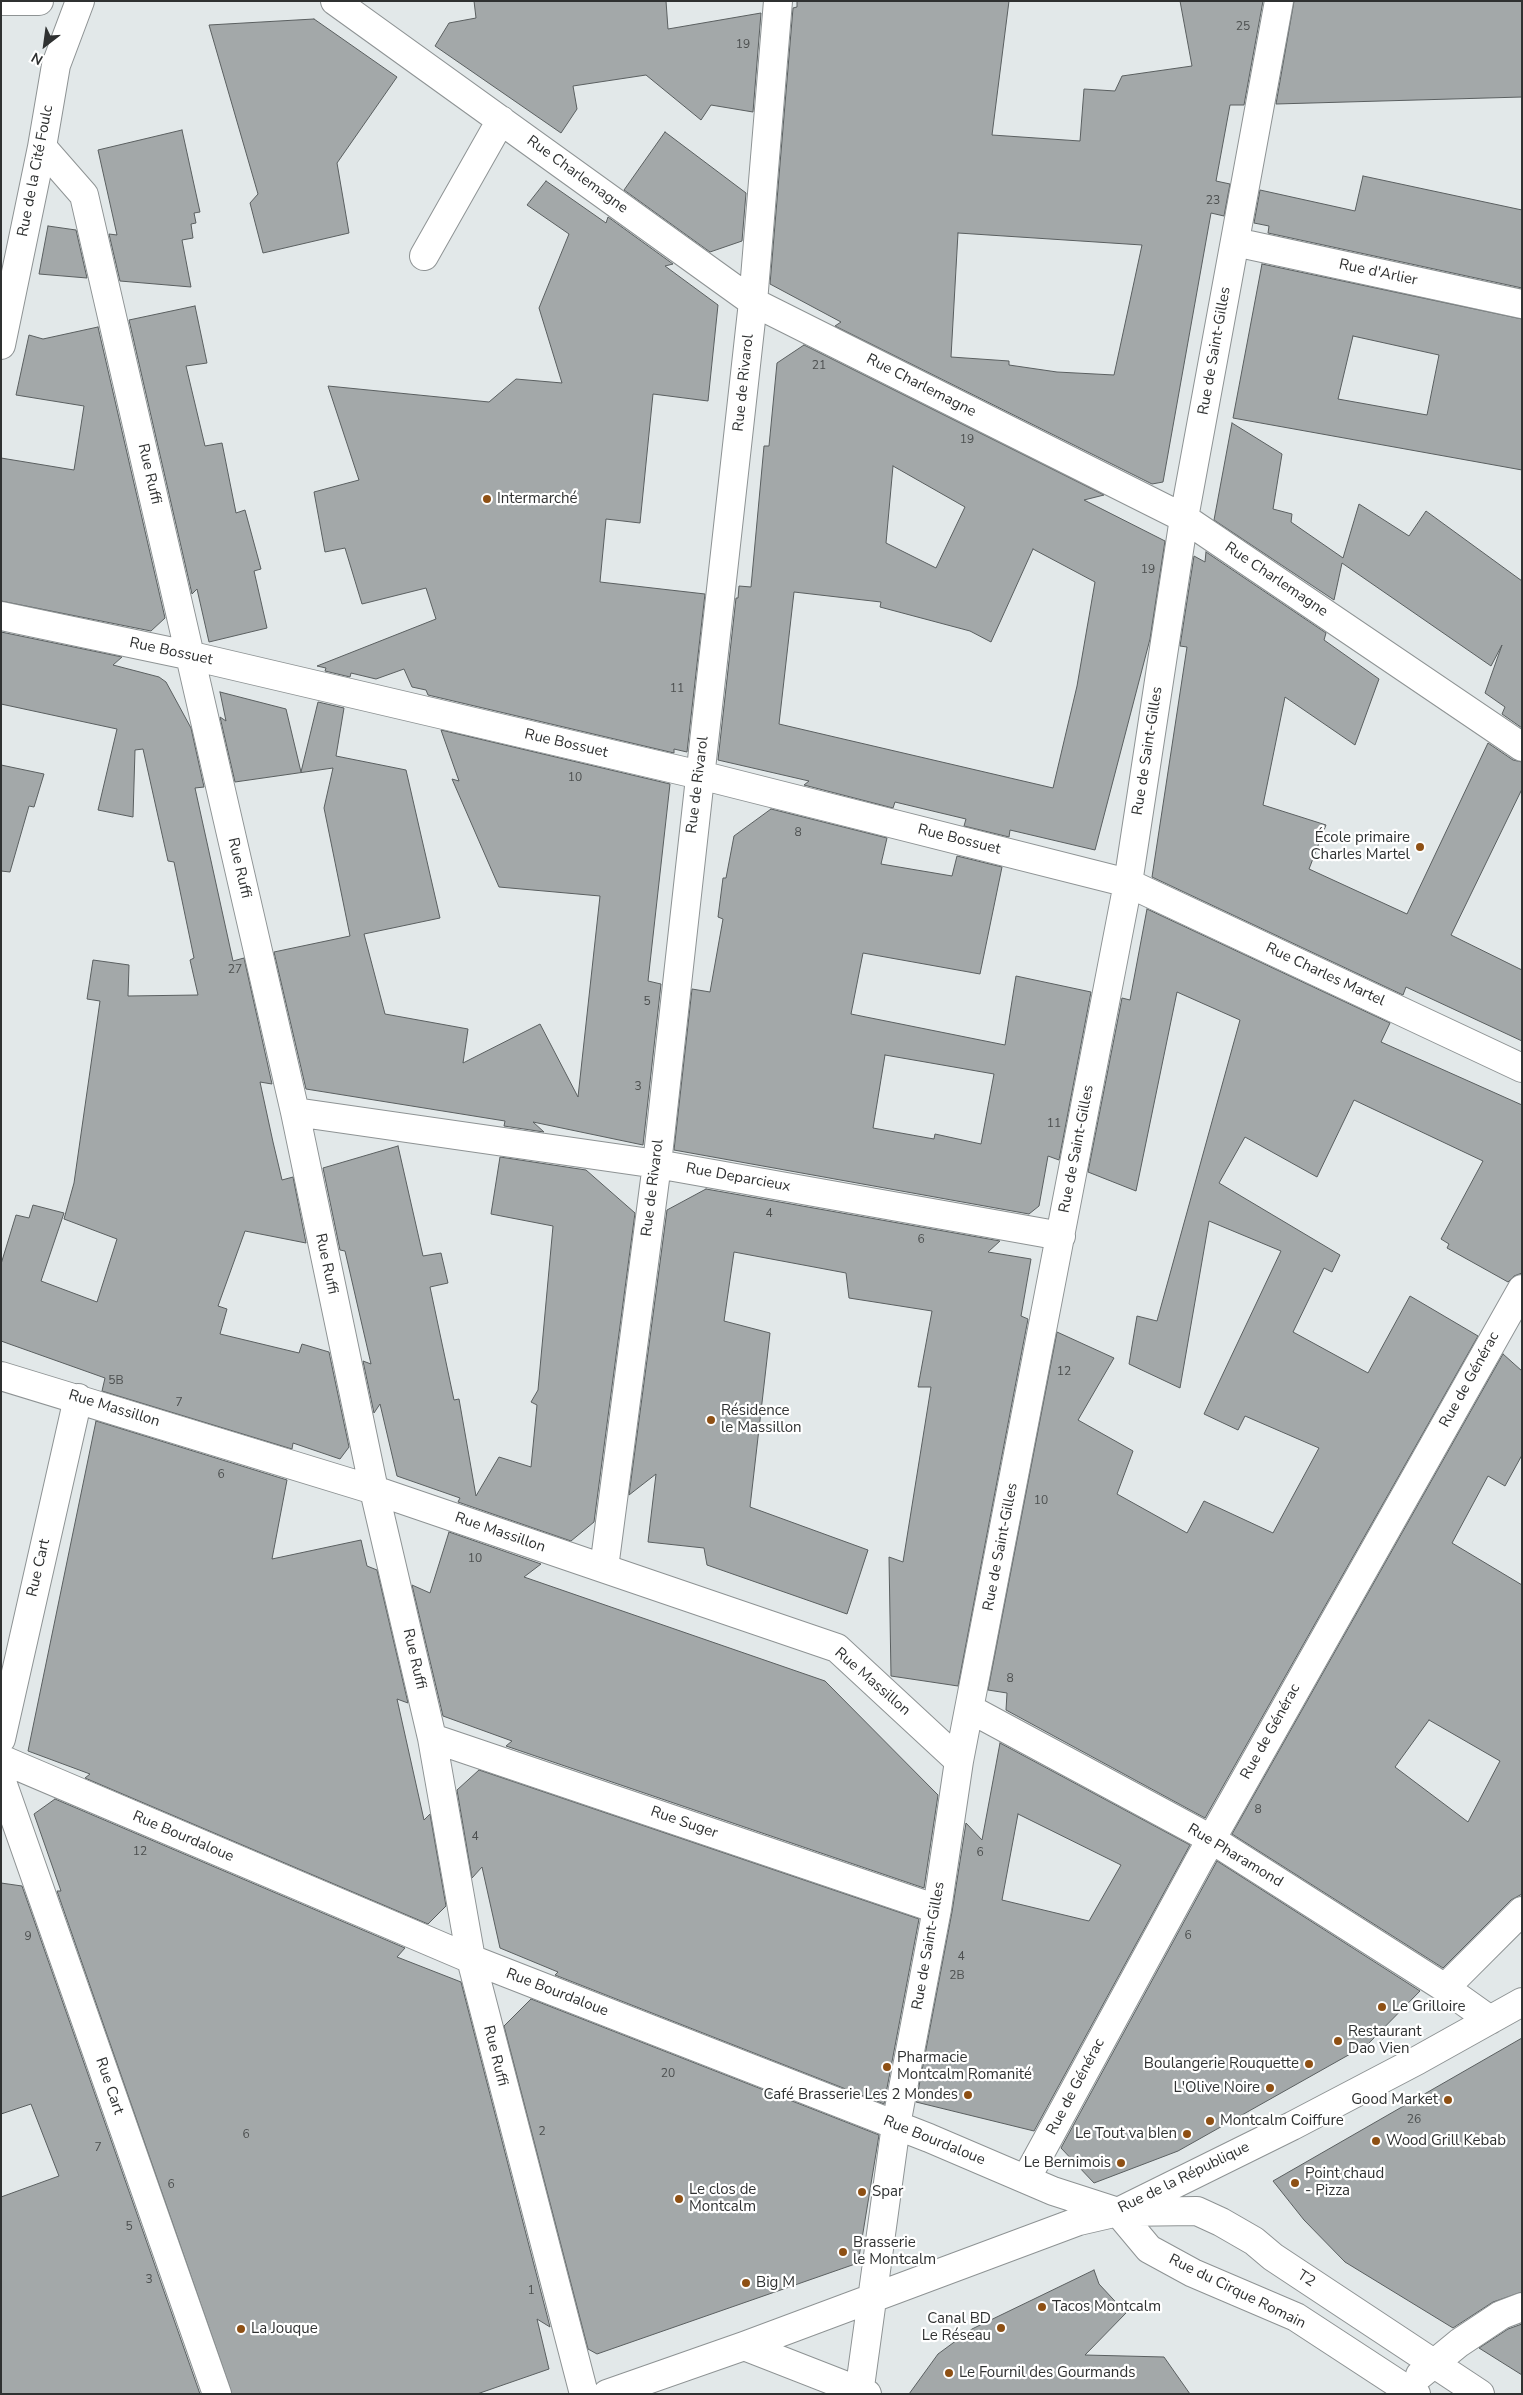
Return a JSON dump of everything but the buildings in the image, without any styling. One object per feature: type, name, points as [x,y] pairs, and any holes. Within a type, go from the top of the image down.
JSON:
[{"type":"street","points":[[2,1],[40,1]]},
{"type":"street","name":"Rue de la Cité Foulc","points":[[1,345],[42,147],[56,65],[80,1]]},
{"type":"street","name":"Rue Charlemagne","points":[[336,1],[753,302],[1184,518],[1522,746]]},
{"type":"street","name":"Rue de Rivarol","points":[[604,1568],[657,1164],[753,302],[778,1]]},
{"type":"street","name":"Rue de Saint-Gilles","points":[[861,2392],[896,2125],[937,1909],[959,1761],[1128,882],[1184,518],[1279,1]]},
{"type":"street","points":[[424,256],[501,120]]},
{"type":"street","name":"Rue Ruffi","points":[[42,147],[84,195],[192,656],[294,1112],[374,1490],[432,1738],[470,1959],[584,2394]]},
{"type":"street","name":"Rue d'Arlier","points":[[1235,242],[1522,304]]},
{"type":"street","name":"Rue Bossuet","points":[[1,616],[192,656],[700,775],[1128,882]]},
{"type":"street","name":"Rue Charles Martel","points":[[1128,882],[1522,1068]]},
{"type":"street","name":"Rue Deparcieux","points":[[294,1112],[657,1164],[1060,1236]]},
{"type":"street","name":"Rue de Générac","points":[[1026,2179],[1211,1839],[1522,1289]]},
{"type":"street","name":"Rue Massillon","points":[[1,1376],[374,1490],[837,1648],[959,1761]]},
{"type":"street","name":"Rue Cart","points":[[1,1739],[78,1398]]},
{"type":"street","name":"Rue Pharamond","points":[[970,1709],[1211,1839],[1445,1988],[1490,2020]]},
{"type":"street","name":"Rue Suger","points":[[432,1738],[937,1909]]},
{"type":"street","name":"Rue Bourdaloue","points":[[1,1759],[470,1959],[896,2125],[1053,2192],[1118,2212]]},
{"type":"street","name":"Rue Cart","points":[[1,1778],[217,2394]]},
{"type":"street","points":[[1445,1988],[1522,1911]]},
{"type":"street","name":"Rue de la République","points":[[607,2394],[744,2346],[1079,2221],[1118,2212],[1292,2126],[1522,2002]]},
{"type":"street","name":"T2","points":[[1118,2212],[1197,2211],[1222,2222],[1254,2241],[1272,2257],[1480,2394]]},
{"type":"street","name":"Rue du Cirque Romain","points":[[1118,2212],[1149,2249],[1193,2273],[1296,2317],[1409,2390]]},
{"type":"street","points":[[1409,2390],[1459,2342],[1501,2315],[1522,2307]]},
{"type":"street","points":[[744,2346],[861,2392]]},
{"type":"place","name":"Intermarché","points":[[487,499]]},
{"type":"place","name":"École primaire Charles Martel","points":[[1420,847]]},
{"type":"place","name":"Résidence le Massillon","points":[[711,1420]]},
{"type":"place","name":"Le Grilloire","points":[[1382,2007]]},
{"type":"place","name":"Restaurant Dao Vien","points":[[1338,2041]]},
{"type":"place","name":"Boulangerie Rouquette","points":[[1309,2064]]},
{"type":"place","name":"Pharmacie Montcalm Romanité","points":[[887,2067]]},
{"type":"place","name":"L'Olive Noire","points":[[1270,2088]]},
{"type":"place","name":"Café Brasserie Les 2 Mondes","points":[[968,2095]]},
{"type":"place","name":"Good Market","points":[[1448,2100]]},
{"type":"place","name":"Montcalm Coiffure","points":[[1210,2121]]},
{"type":"place","name":"Le Tout va bIen","points":[[1187,2134]]},
{"type":"place","name":"Wood Grill Kebab","points":[[1376,2141]]},
{"type":"place","name":"Le Bernimois","points":[[1121,2163]]},
{"type":"place","name":"Point chaud - Pizza","points":[[1295,2183]]},
{"type":"place","name":"Spar","points":[[862,2192]]},
{"type":"place","name":"Le clos de Montcalm","points":[[679,2199]]},
{"type":"place","name":"Brasserie le Montcalm","points":[[843,2252]]},
{"type":"place","name":"Big M","points":[[746,2283]]},
{"type":"place","name":"Tacos Montcalm","points":[[1042,2307]]},
{"type":"place","name":"Canal BD Le Réseau","points":[[1001,2328]]},
{"type":"place","name":"La Jouque","points":[[241,2329]]},
{"type":"place","name":"Le Fournil des Gourmands","points":[[949,2373]]}]
